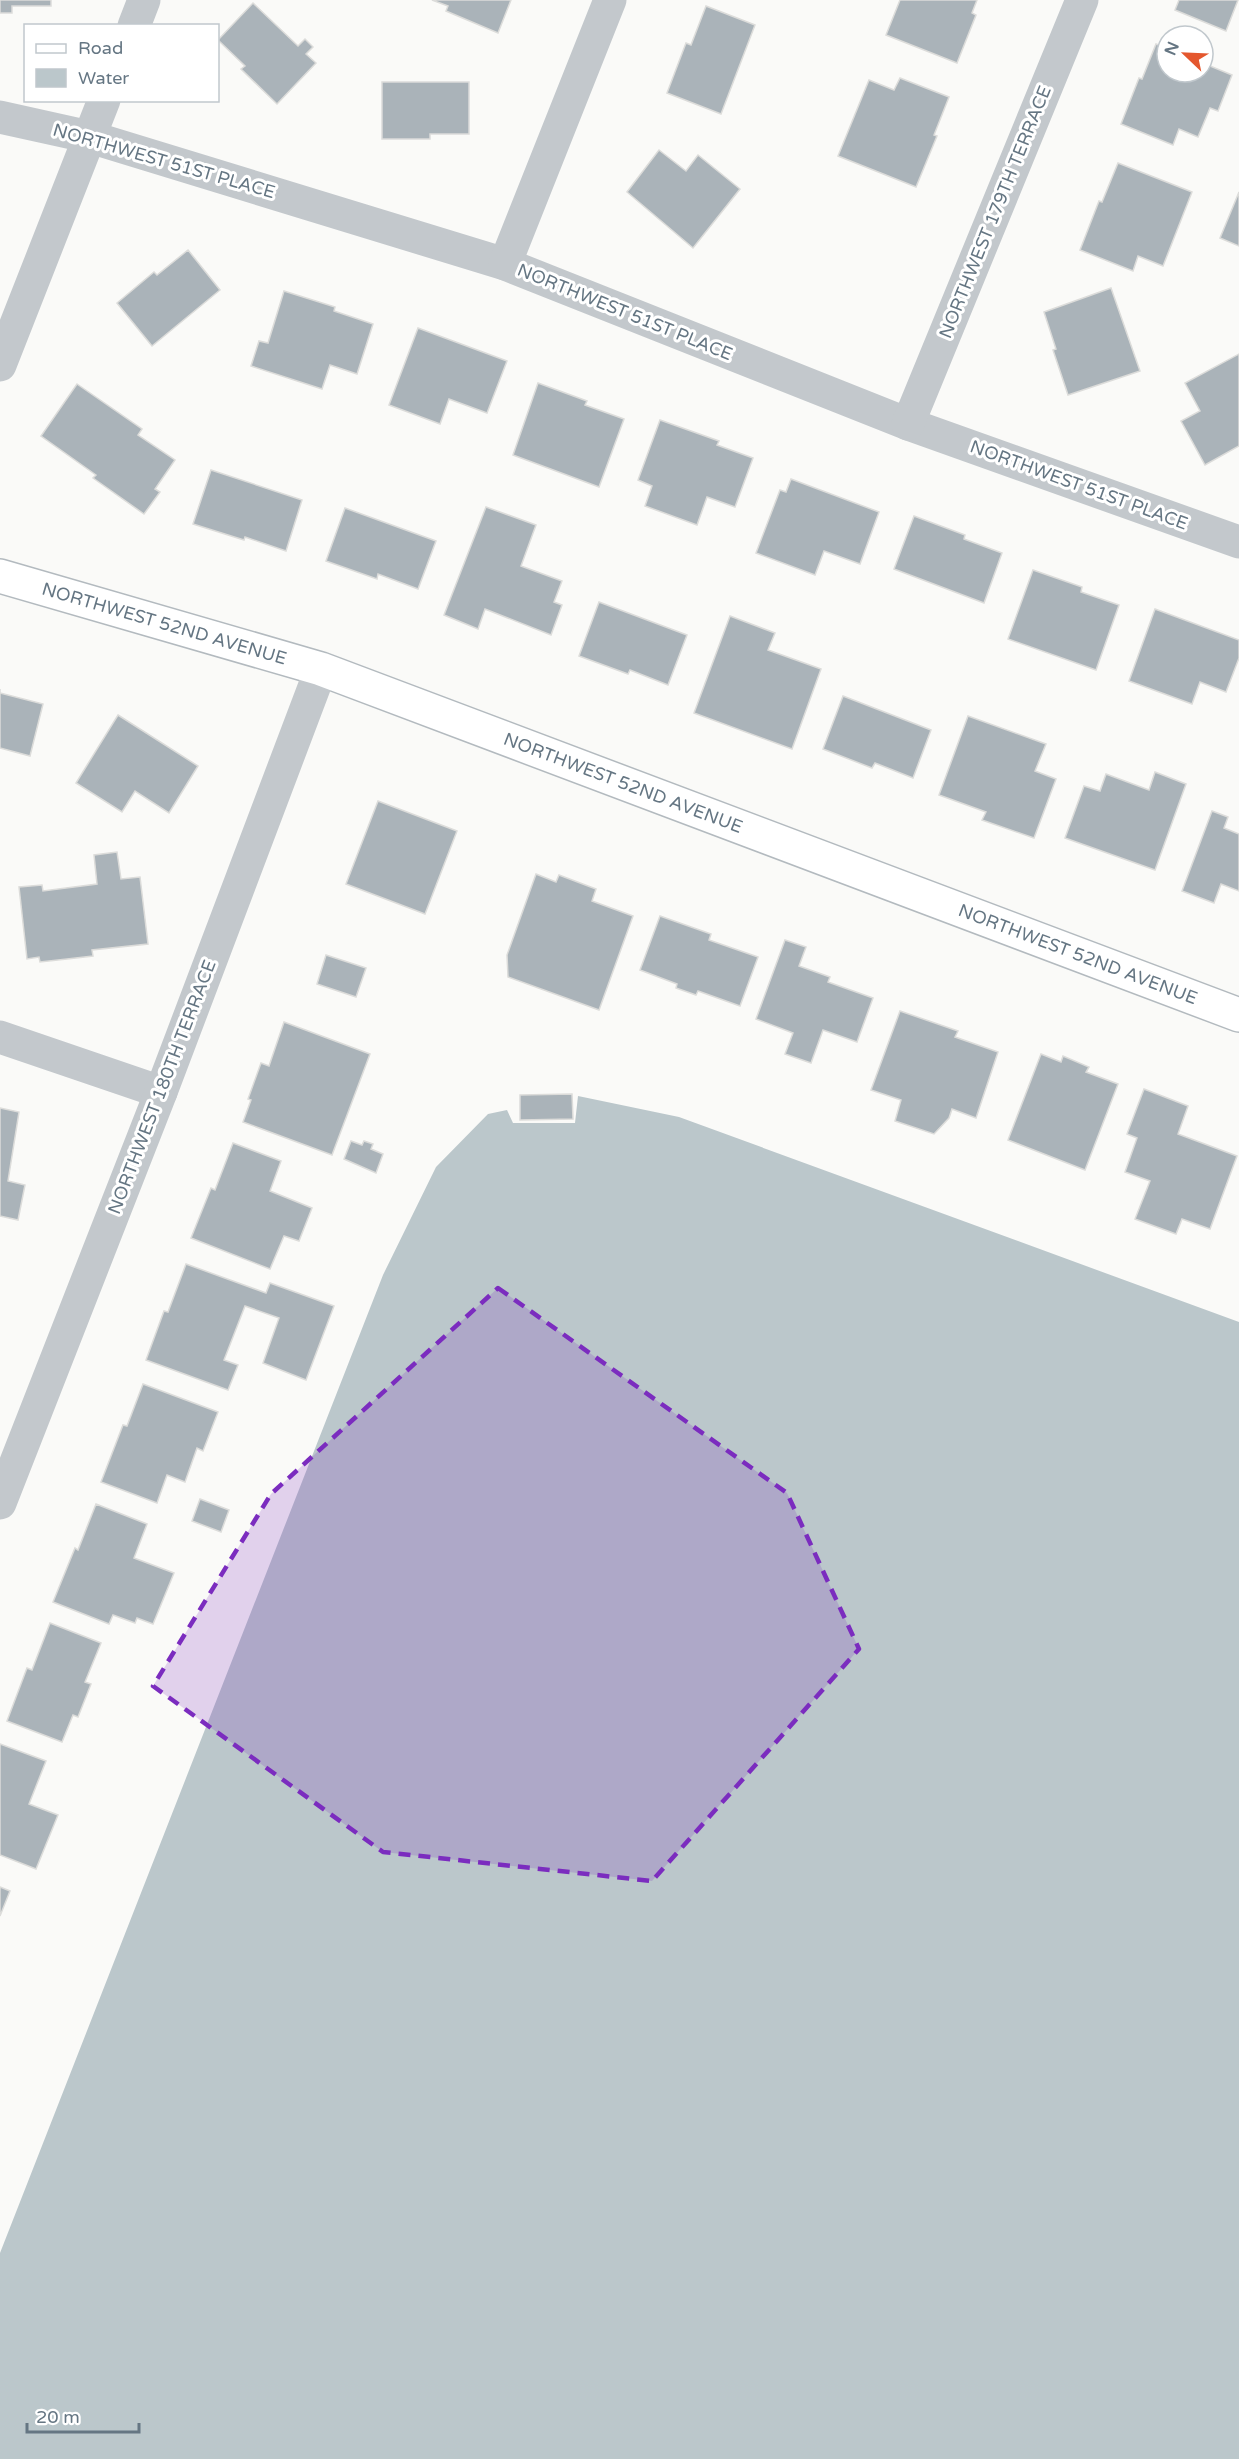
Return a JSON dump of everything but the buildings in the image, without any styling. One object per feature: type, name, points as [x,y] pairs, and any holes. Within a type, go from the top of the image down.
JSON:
[{"type":"street","points":[[135,24],[144,0]]},
{"type":"street","points":[[505,264],[610,0]]},
{"type":"street","name":"NORTHWEST 179TH TERRACE","points":[[908,424],[1082,0]]},
{"type":"street","points":[[0,365],[103,102]]},
{"type":"street","name":"NORTHWEST 51ST PLACE","points":[[0,117],[90,137],[505,264],[908,424],[1239,542]]},
{"type":"street","name":"NORTHWEST 52ND AVENUE","points":[[0,576],[321,669],[1239,1015]]},
{"type":"street","name":"NORTHWEST 180TH TERRACE","points":[[0,1503],[161,1092],[321,669]]},
{"type":"street","points":[[0,1037],[161,1092]]},
{"type":"highlighted area","points":[[498,1288],[787,1493],[859,1649],[652,1881],[383,1852],[153,1686],[271,1494]]},
{"type":"water","points":[[578,1096],[679,1117],[1239,1322],[1239,2459],[0,2459],[0,2253],[383,1275],[436,1167],[488,1114],[507,1110],[513,1123],[575,1123]]}]
